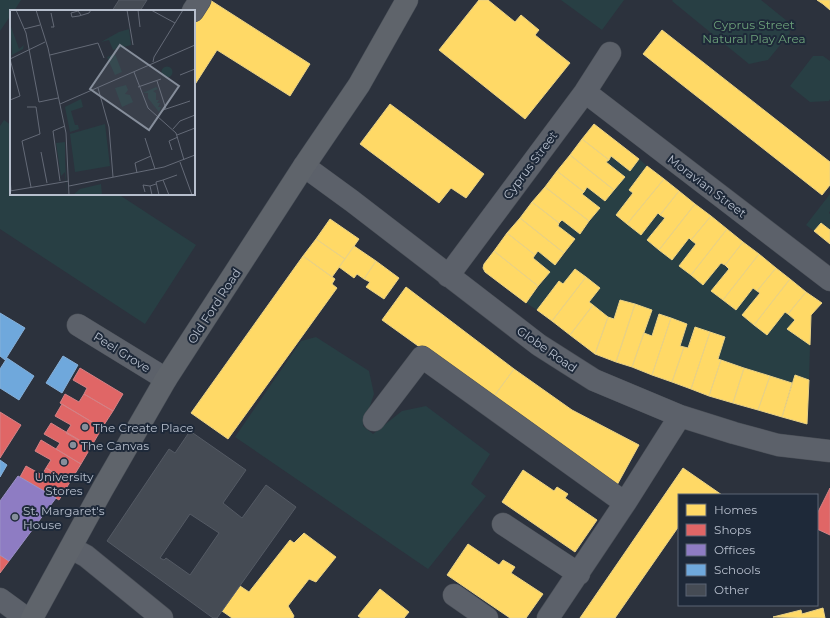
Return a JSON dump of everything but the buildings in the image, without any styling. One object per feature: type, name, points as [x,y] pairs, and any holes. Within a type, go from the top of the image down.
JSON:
[{"type":"main road","name":"Old Ford Road","points":[[32,618],[102,490],[166,379],[304,166],[359,85],[406,0]]},
{"type":"street","points":[[194,10],[200,0]]},
{"type":"street","name":"Cyprus Street","points":[[448,276],[585,92],[610,53]]},
{"type":"street","name":"Moravian Street","points":[[585,92],[830,280]]},
{"type":"street","name":"Globe Road","points":[[304,166],[352,201],[539,345],[594,380],[680,416],[778,445],[830,451]]},
{"type":"street","name":"Peel Grove","points":[[78,325],[166,379]]},
{"type":"street","points":[[374,420],[422,357],[625,503]]},
{"type":"street","points":[[548,618],[579,574],[680,416]]},
{"type":"street","points":[[503,524],[579,574]]},
{"type":"street","points":[[71,548],[86,556],[162,618]]},
{"type":"street","points":[[454,595],[487,618]]},
{"type":"street","points":[[0,599],[26,618]]},
{"type":"green space","points":[[0,0],[21,0],[15,10],[10,10],[10,16],[0,31]]},
{"type":"green space","points":[[561,0],[624,0],[602,30]]},
{"type":"green space","name":"Cyprus Street Natural Play Area","points":[[761,0],[787,21],[790,33],[768,60],[749,64],[672,1]]},
{"type":"green space","points":[[813,56],[823,56],[830,61],[829,101],[810,102],[790,86]]},
{"type":"green space","points":[[4,120],[10,124],[10,195],[120,195],[196,245],[145,324],[0,229],[0,126]]},
{"type":"green space","points":[[611,156],[639,159],[647,166],[629,189],[633,193],[616,216],[641,235],[658,213],[665,218],[647,240],[689,238],[696,244],[703,285],[721,263],[729,269],[711,291],[735,310],[753,288],[760,293],[742,315],[767,335],[785,312],[795,320],[787,329],[810,345],[809,380],[795,375],[792,383],[718,359],[725,337],[695,327],[688,348],[680,346],[687,324],[659,314],[652,336],[644,333],[652,310],[620,300],[614,319],[608,317],[563,284],[537,310],[526,303],[550,272],[533,258],[538,251],[556,265],[575,240],[558,226],[562,220],[580,234],[600,208],[582,194],[587,187],[605,201],[624,177],[606,162]]},
{"type":"green space","points":[[830,194],[830,230],[821,223],[814,231],[806,225]]},
{"type":"green space","points":[[316,337],[369,371],[374,394],[363,426],[373,434],[402,411],[426,406],[490,454],[471,484],[486,496],[428,569],[235,437],[301,341]]},
{"type":"place","name":"The Create Place","points":[[85,427]]},
{"type":"place","name":"The Canvas","points":[[73,445]]},
{"type":"place","name":"University Stores","points":[[64,462]]},
{"type":"place","name":"St. Margaret's House","points":[[15,517]]}]
